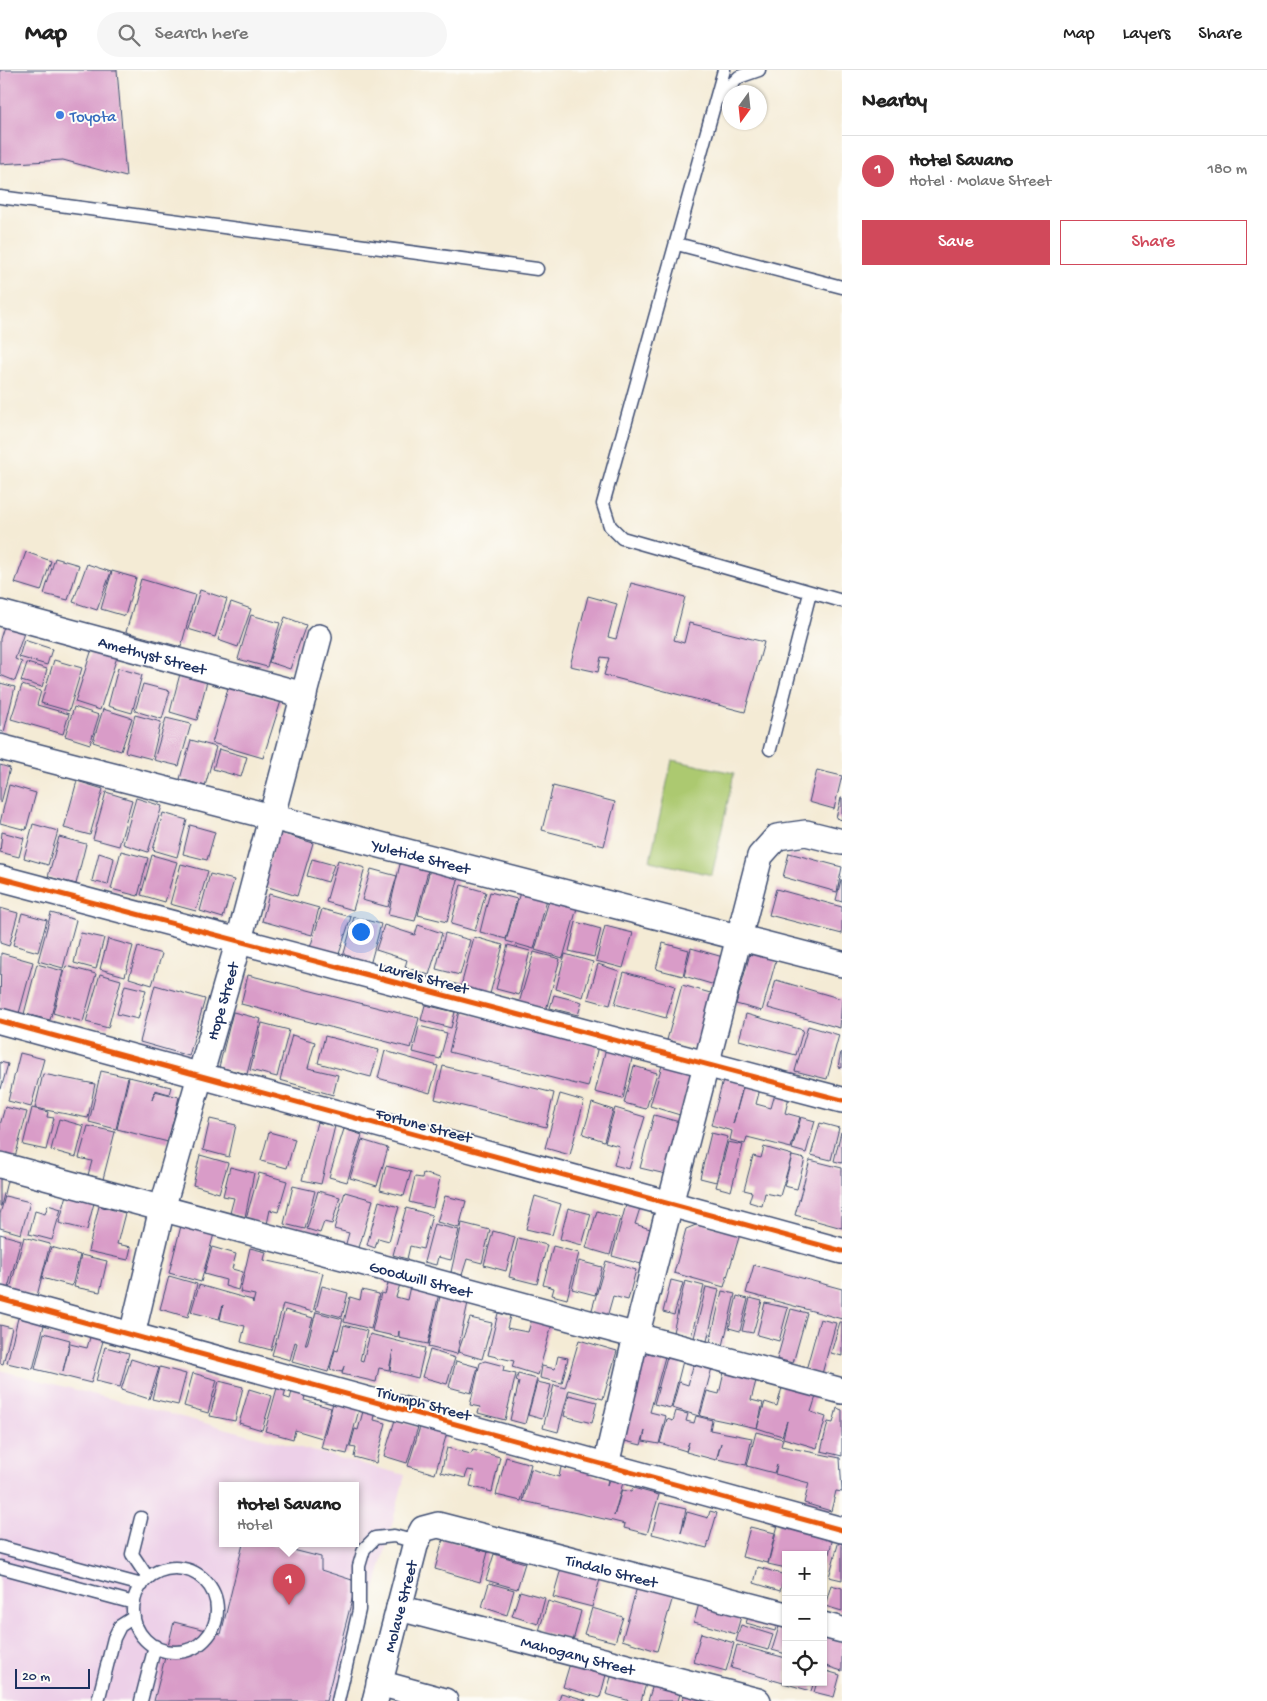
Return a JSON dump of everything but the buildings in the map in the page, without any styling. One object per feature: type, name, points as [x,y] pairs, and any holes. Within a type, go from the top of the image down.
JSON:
[{"type":"street","name":"Amethyst Street","points":[[0,613],[304,695]]},
{"type":"street","name":"Hope Street","points":[[132,1335],[162,1209],[239,940],[319,637]]},
{"type":"street","name":"Yuletide Street","points":[[0,747],[842,964]]},
{"type":"street","points":[[606,1465],[636,1336],[760,856],[777,837],[806,833],[842,842]]},
{"type":"street","name":"Laurels Street","points":[[0,878],[842,1100]]},
{"type":"street","name":"Fortune Street","points":[[0,1021],[842,1251]]},
{"type":"street","name":"Goodwill Street","points":[[0,1165],[842,1391]]},
{"type":"street","name":"Triumph Street","points":[[0,1299],[842,1530]]},
{"type":"street","name":"Molave Street","points":[[377,1692],[416,1542],[423,1529],[438,1525]]},
{"type":"street","name":"Tindalo Street","points":[[438,1525],[782,1615]]},
{"type":"street","name":"Mahogany Street","points":[[399,1608],[758,1701]]},
{"type":"street","points":[[827,1626],[842,1630]]},
{"type":"street","points":[[377,1692],[445,1701]]},
{"type":"lane","points":[[724,70],[603,504],[610,526],[622,538],[842,601]]},
{"type":"lane","points":[[716,100],[739,77],[759,70]]},
{"type":"lane","points":[[0,197],[537,269]]},
{"type":"lane","points":[[677,244],[842,287]]},
{"type":"lane","points":[[770,749],[810,593]]},
{"type":"lane","points":[[141,1518],[132,1554],[145,1582]]},
{"type":"lane","points":[[338,1701],[359,1610],[359,1566],[364,1549],[375,1538],[394,1536],[416,1542]]},
{"type":"lane","points":[[0,1547],[145,1582]]},
{"type":"lane","points":[[0,1568],[134,1603]]},
{"type":"lane","points":[[174,1568],[188,1570],[200,1576],[210,1586],[216,1598],[215,1624],[209,1636],[187,1650],[174,1652],[155,1646],[139,1631],[134,1617],[134,1603],[145,1582],[160,1571],[174,1568]]},
{"type":"lane","points":[[98,1701],[114,1638],[120,1626],[134,1617]]},
{"type":"lane","points":[[142,1701],[155,1646]]},
{"type":"shaded area","points":[[0,1370],[405,1475],[346,1701],[0,1701]]},
{"type":"green space","points":[[672,760],[734,773],[712,875],[650,861]]},
{"type":"cycle path","points":[[0,878],[842,1100]]},
{"type":"cycle path","points":[[0,1021],[842,1251]]},
{"type":"cycle path","points":[[0,1299],[842,1530]]},
{"type":"place","name":"Toyota","points":[[60,115]]},
{"type":"place","name":"Hotel Savano","points":[[289,1605]]}]
